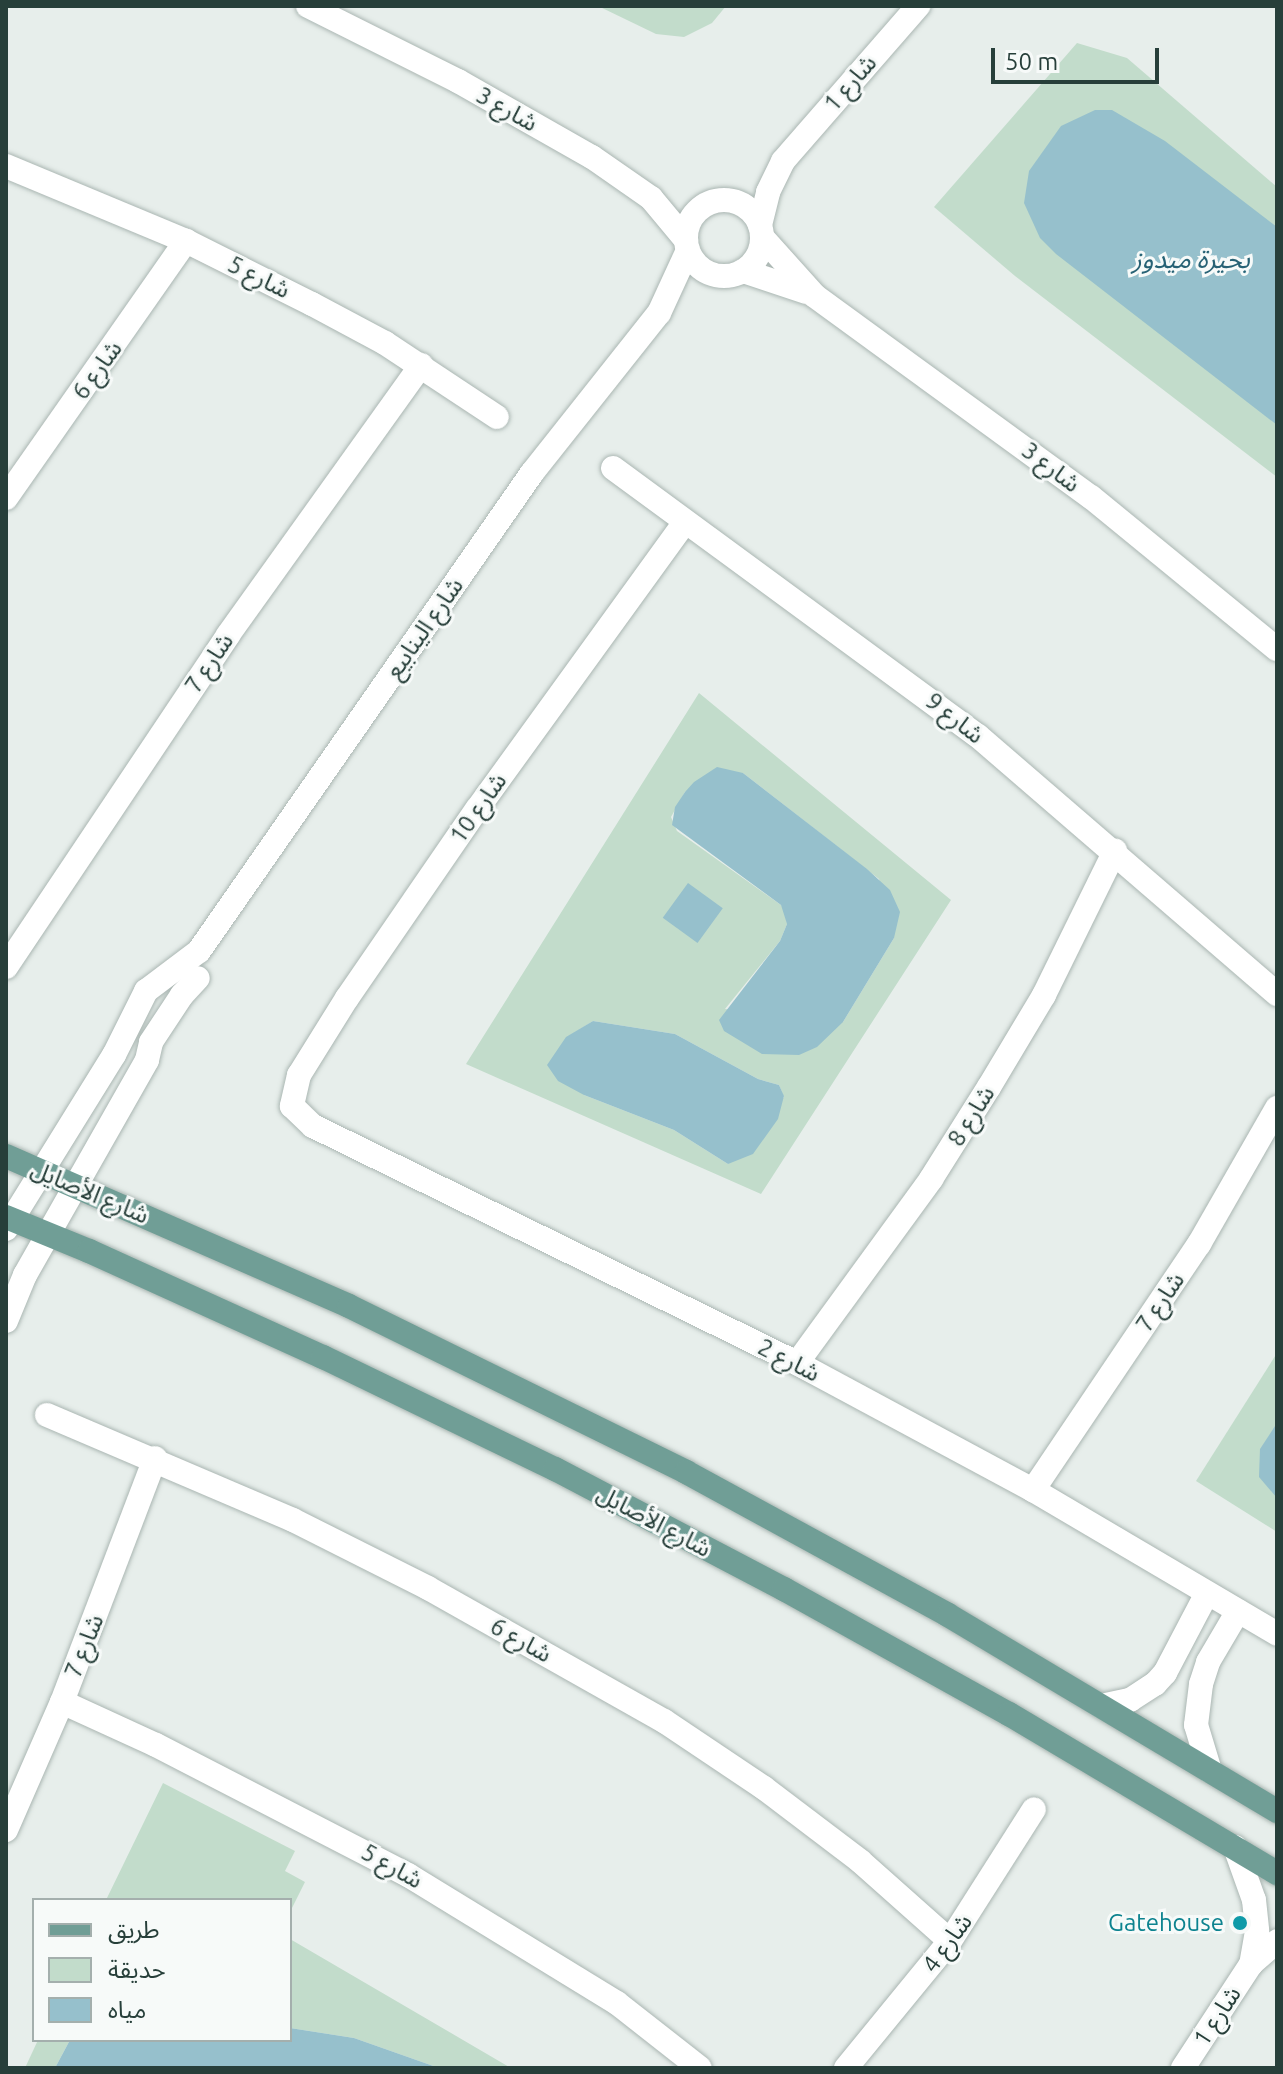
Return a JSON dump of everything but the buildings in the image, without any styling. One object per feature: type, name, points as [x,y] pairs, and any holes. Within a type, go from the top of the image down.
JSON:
[{"type":"main road","name":"شارع الأصايل","points":[[6,1156],[349,1306],[633,1445],[948,1615],[1277,1811]]},
{"type":"main road","name":"شارع الأصايل","points":[[8,1222],[48,1234],[323,1357],[555,1469],[784,1589],[1009,1714],[1277,1873]]},
{"type":"street","name":"شارع 3","points":[[308,6],[498,103],[637,187],[664,211],[687,245]]},
{"type":"street","name":"شارع 1","points":[[761,231],[768,192],[783,161],[918,6]]},
{"type":"street","name":"شارع 1","points":[[712,202],[783,161]]},
{"type":"street","name":"شارع 5","points":[[6,166],[186,241],[349,323],[421,365],[497,417]]},
{"type":"street","points":[[637,187],[744,206],[761,231],[757,257],[732,274],[707,272],[687,245],[690,220],[712,202]]},
{"type":"street","name":"شارع 3","points":[[761,231],[815,296],[1091,497],[1277,649]]},
{"type":"street","name":"شارع 6","points":[[6,498],[186,241]]},
{"type":"street","name":"شارع الينابيع","points":[[659,313],[687,245]]},
{"type":"street","name":"شارع 3","points":[[732,274],[815,296]]},
{"type":"street","name":"شارع الينابيع","points":[[8,1222],[120,1042],[131,1015],[146,991],[199,951],[532,473],[659,313],[688,292],[732,274]]},
{"type":"street","name":"شارع 7","points":[[6,967],[228,635],[421,365]]},
{"type":"street","name":"شارع 9","points":[[613,468],[833,626],[978,736],[1115,851],[1277,994]]},
{"type":"street","name":"شارع 10","points":[[292,1106],[299,1075],[347,998],[477,809],[685,522]]},
{"type":"street","name":"شارع 8","points":[[797,1363],[931,1179],[989,1087],[1044,995],[1115,851]]},
{"type":"street","points":[[6,1321],[25,1275],[147,1060],[166,1045],[193,1002],[199,951]]},
{"type":"street","points":[[120,1042],[147,1060]]},
{"type":"street","name":"شارع 2","points":[[292,1106],[313,1126],[797,1363],[1033,1490],[1277,1634]]},
{"type":"street","name":"شارع 7","points":[[1033,1490],[1199,1244],[1277,1108]]},
{"type":"street","name":"شارع 6","points":[[47,1415],[155,1458],[293,1520],[428,1588],[664,1721],[776,1797],[860,1861],[950,1941]]},
{"type":"street","name":"شارع 7","points":[[6,1830],[62,1702],[155,1458]]},
{"type":"street","points":[[1101,1706],[1143,1694],[1165,1673],[1207,1593]]},
{"type":"street","points":[[1210,1771],[1198,1741],[1200,1694],[1208,1662],[1245,1615]]},
{"type":"street","points":[[1165,1673],[1200,1694]]},
{"type":"street","name":"شارع 5","points":[[62,1702],[168,1751],[408,1875],[617,2003],[700,2068]]},
{"type":"street","name":"شارع 4","points":[[846,2068],[950,1941],[1034,1809]]},
{"type":"street","name":"شارع 1","points":[[1235,1847],[1254,1900],[1257,1931],[1251,1964]]},
{"type":"street","name":"شارع 1","points":[[1183,2068],[1251,1964],[1277,1941]]},
{"type":"green space","points":[[598,6],[726,6],[712,23],[684,37],[656,34]]},
{"type":"green space","points":[[1077,43],[1127,58],[1277,187],[1277,477],[1015,276],[934,207]]},
{"type":"green space","points":[[699,693],[951,900],[761,1194],[466,1064]],"holes":[[[743,773],[879,879],[894,938],[843,1022],[725,1009],[780,941],[787,924],[786,913],[781,905],[677,831],[671,817],[685,792]],[[593,1021],[675,1034],[758,1079],[779,1085],[784,1097],[728,1164],[674,1130],[584,1095],[566,1038]]]},
{"type":"green space","points":[[1277,1353],[1277,1532],[1196,1481]]},
{"type":"green space","points":[[163,1783],[295,1851],[285,1871],[305,1882],[292,1908],[292,1898],[107,1898]]},
{"type":"green space","points":[[292,1940],[511,2068],[439,2068],[354,2038],[292,2028]]},
{"type":"green space","points":[[37,2042],[69,2042],[55,2068],[25,2068]]},
{"type":"water","name":"بحيرة ميدوز","points":[[1095,110],[1112,110],[1165,141],[1277,227],[1277,425],[1056,254],[1040,238],[1024,203],[1029,171],[1061,126]]},
{"type":"water","points":[[717,767],[743,773],[867,869],[890,890],[900,912],[894,938],[843,1022],[817,1047],[799,1055],[762,1054],[724,1031],[719,1020],[780,941],[787,924],[781,905],[672,825],[675,807],[685,792]]},
{"type":"water","points":[[688,883],[723,908],[698,943],[663,918]]},
{"type":"water","points":[[593,1021],[675,1034],[758,1079],[779,1085],[784,1096],[778,1119],[753,1154],[728,1164],[674,1130],[584,1095],[558,1081],[547,1065],[566,1037]]},
{"type":"water","points":[[1277,1423],[1277,1498],[1259,1477],[1260,1449]]},
{"type":"water","points":[[292,2028],[354,2038],[439,2068],[55,2068],[69,2042],[292,2042]]},
{"type":"place","name":"Gatehouse","points":[[1240,1923]]}]
